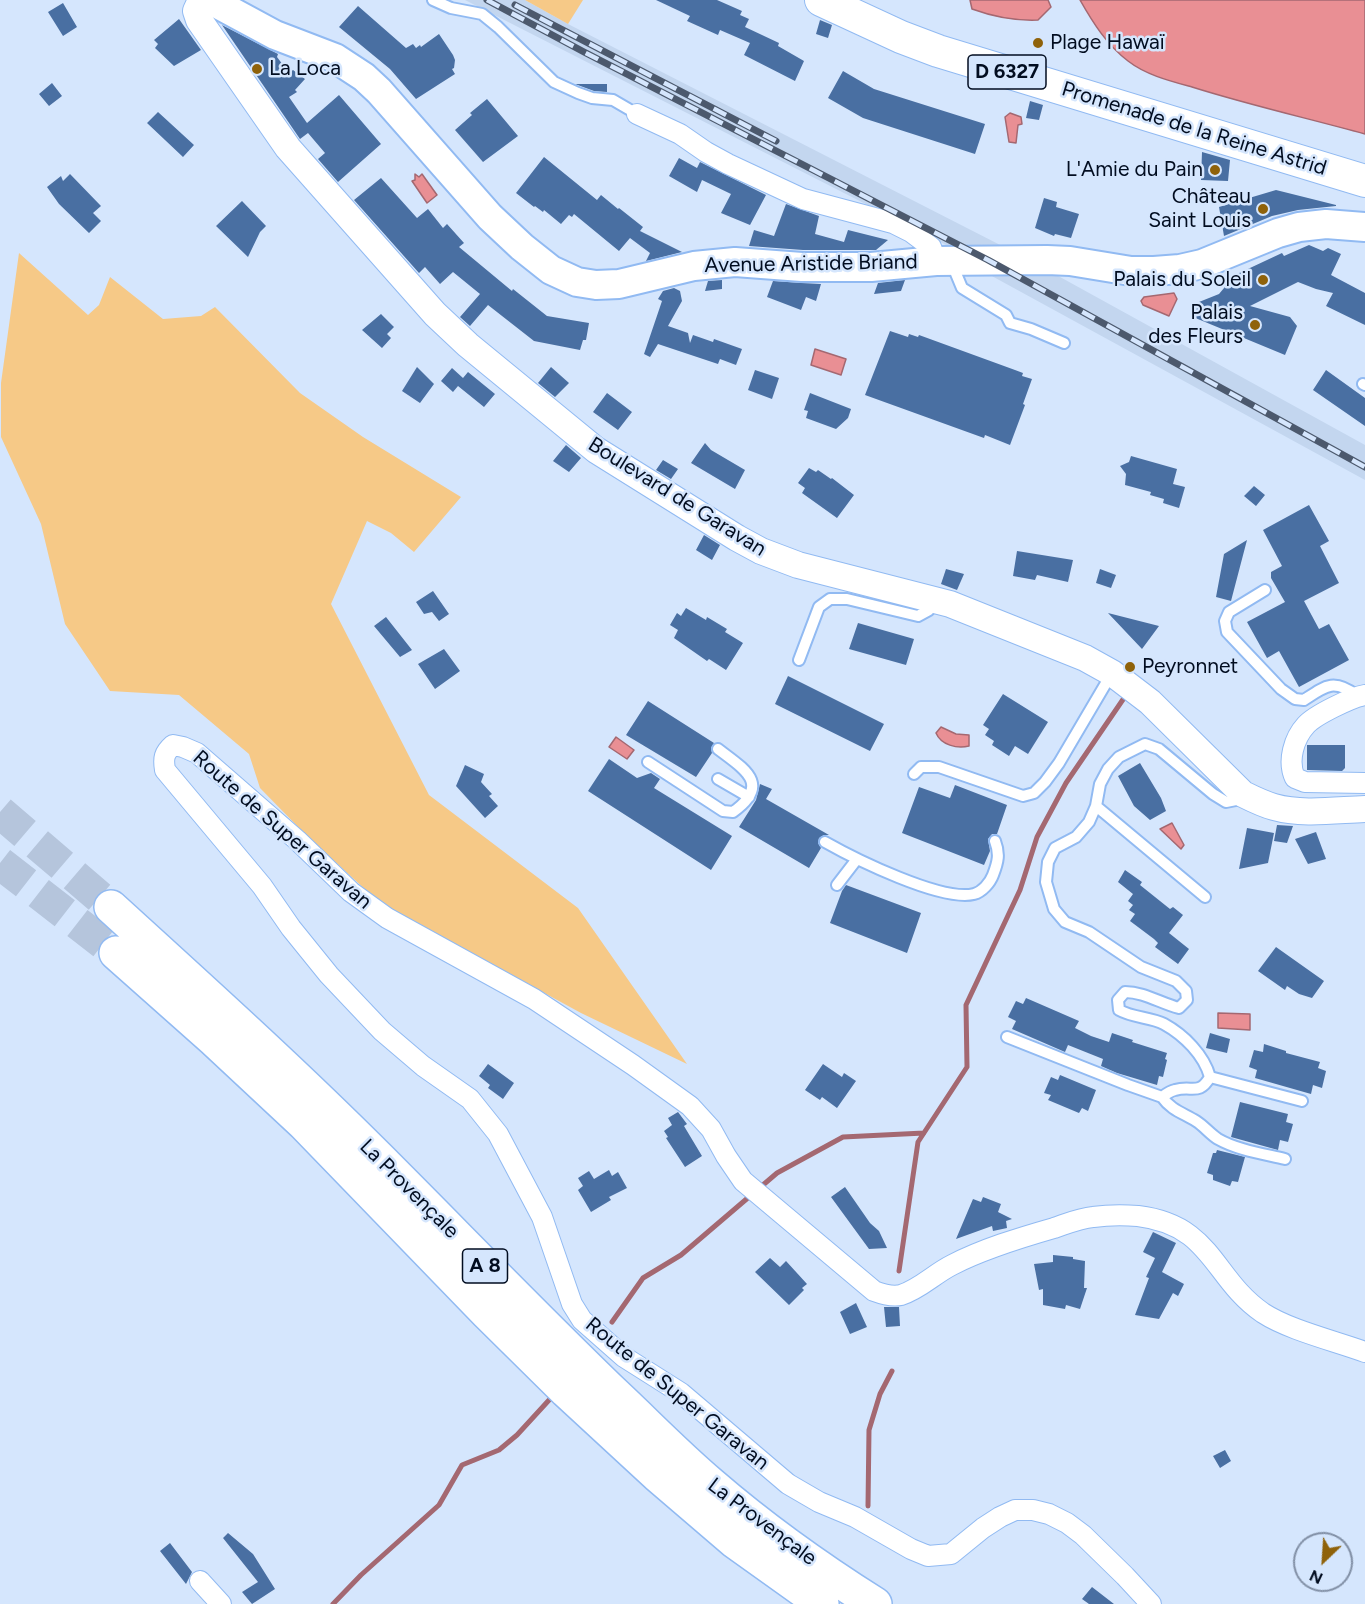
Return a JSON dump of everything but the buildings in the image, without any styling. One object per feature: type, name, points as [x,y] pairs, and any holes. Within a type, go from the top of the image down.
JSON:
[{"type":"highway","name":"La Provençale","points":[[111,907],[236,1020],[335,1115],[510,1291],[675,1452],[751,1516],[811,1561],[875,1604]]},
{"type":"highway","name":"La Provençale","points":[[116,953],[304,1124],[487,1314],[657,1475],[734,1541],[822,1604]]},
{"type":"main road","name":"Avenue Aristide Briand","points":[[210,0],[264,30],[335,58],[364,77],[490,217],[551,270],[577,282],[596,285],[619,284],[694,266],[735,262],[783,266],[871,267],[944,261],[1047,260],[1070,261],[1131,271],[1154,271],[1202,264],[1278,233],[1299,227],[1326,224],[1365,227]]},
{"type":"main road","name":"Promenade de la Reine Astrid","points":[[821,0],[930,48],[1365,181]]},
{"type":"street","name":"Boulevard de Garavan","points":[[201,0],[196,11],[203,26],[276,133],[325,193],[435,314],[468,345],[596,450],[631,474],[761,551],[798,565],[950,604],[1085,658],[1112,673],[1150,702],[1243,794],[1276,808],[1365,809]]},
{"type":"street","points":[[637,114],[680,134],[728,164],[803,199],[892,223],[911,232],[931,247],[944,261]]},
{"type":"street","points":[[1361,695],[1307,724],[1297,739],[1292,754],[1291,769],[1295,778],[1305,782],[1365,783]]},
{"type":"street","name":"Route de Super Garavan","points":[[1151,1604],[1083,1535],[1067,1523],[1049,1514],[1033,1510],[1015,1510],[1000,1517],[951,1554],[928,1556],[911,1549],[855,1517],[819,1502],[788,1484],[681,1393],[624,1357],[598,1336],[582,1320],[572,1304],[542,1217],[498,1134],[470,1099],[423,1066],[382,1031],[329,975],[291,928],[262,886],[165,770],[163,759],[167,750],[173,745],[197,753],[297,840],[351,892],[387,918],[534,999],[690,1106],[711,1129],[743,1181],[874,1291],[899,1296],[970,1256],[1091,1217],[1140,1216],[1179,1228],[1196,1239],[1207,1249],[1241,1295],[1265,1314],[1280,1322],[1365,1352]]},
{"type":"street","points":[[201,1581],[221,1604]]},
{"type":"lane","points":[[434,0],[451,8],[482,14],[554,82],[592,98],[613,100],[637,114]]},
{"type":"lane","points":[[944,261],[954,272],[962,288],[1006,315],[1010,323],[1032,329],[1064,343]]},
{"type":"lane","points":[[1265,590],[1229,612],[1225,621],[1227,632],[1281,688],[1295,699],[1304,700],[1327,685],[1338,686],[1361,695]]},
{"type":"lane","points":[[799,660],[819,608],[830,599],[847,599],[918,616],[929,610],[933,599]]},
{"type":"lane","points":[[914,774],[921,767],[939,766],[1023,796],[1034,793],[1059,763],[1112,673]]},
{"type":"lane","points":[[1162,1097],[1178,1089],[1196,1090],[1205,1086],[1210,1077],[1206,1064],[1192,1046],[1164,1024],[1119,1010],[1118,1000],[1125,992],[1138,992],[1160,1003],[1179,1008],[1187,1000],[1186,991],[1176,981],[1141,967],[1089,932],[1065,922],[1054,909],[1046,882],[1048,862],[1054,848],[1076,837],[1089,822],[1096,806],[1100,784],[1108,769],[1119,757],[1145,744],[1159,749],[1226,802],[1236,800],[1243,794]]},
{"type":"lane","points":[[648,762],[723,811],[733,812],[749,797],[752,781],[748,773],[718,749]]},
{"type":"lane","points":[[718,779],[749,797]]},
{"type":"lane","points":[[1096,806],[1205,897]]},
{"type":"lane","points":[[825,842],[857,859],[927,887],[958,896],[977,894],[990,882],[999,859],[995,840]]},
{"type":"lane","points":[[837,885],[857,859]]},
{"type":"lane","points":[[1006,1037],[1128,1086],[1162,1097],[1166,1104],[1198,1122],[1218,1139],[1285,1159]]},
{"type":"lane","points":[[1210,1077],[1302,1101]]},
{"type":"shaded area","points":[[465,0],[525,0],[1008,249],[952,248]]},
{"type":"shaded area","points":[[525,0],[583,0],[568,24]]},
{"type":"shaded area","points":[[970,0],[1048,0],[1051,7],[1038,20],[1021,20],[972,9]]},
{"type":"shaded area","points":[[1080,0],[1365,0],[1365,134],[1213,94],[1150,74],[1120,55],[1095,25]]},
{"type":"shaded area","points":[[1010,113],[1021,117],[1022,124],[1018,125],[1016,143],[1009,142],[1005,117]]},
{"type":"shaded area","points":[[415,174],[419,177],[422,174],[437,195],[427,203],[412,181],[415,180]]},
{"type":"shaded area","points":[[19,253],[88,315],[99,305],[110,277],[163,319],[201,316],[215,307],[300,393],[363,437],[461,497],[414,552],[391,533],[367,521],[331,604],[429,795],[578,908],[687,1064],[581,1013],[381,904],[306,835],[260,788],[249,754],[179,695],[110,691],[65,624],[41,524],[1,437],[1,383]]},
{"type":"shaded area","points":[[1051,272],[1365,445],[1365,480],[990,275]]},
{"type":"shaded area","points":[[1174,293],[1177,299],[1169,316],[1143,305],[1141,301],[1144,297]]},
{"type":"shaded area","points":[[815,349],[846,359],[841,375],[811,365]]},
{"type":"shaded area","points":[[941,727],[956,734],[969,735],[969,746],[959,747],[942,741],[936,733]]},
{"type":"shaded area","points":[[616,737],[634,750],[627,759],[609,747]]},
{"type":"shaded area","points":[[1172,823],[1184,845],[1181,849],[1160,829]]},
{"type":"shaded area","points":[[1218,1013],[1250,1014],[1250,1030],[1218,1028]]},
{"type":"waterway","points":[[899,1271],[918,1142],[967,1067],[966,1005],[1020,890],[1037,837],[1066,783],[1124,698]]},
{"type":"waterway","points":[[612,1322],[643,1278],[681,1255],[777,1173],[843,1137],[924,1133]]},
{"type":"waterway","points":[[868,1506],[869,1430],[880,1394],[892,1371]]},
{"type":"waterway","points":[[333,1604],[361,1575],[439,1505],[462,1465],[499,1450],[517,1435],[550,1399]]},
{"type":"tunnel","points":[[0,812],[111,907]]},
{"type":"tunnel","points":[[0,863],[116,953]]},
{"type":"railway","points":[[487,0],[988,260],[1365,467]]},
{"type":"railway","points":[[515,5],[776,141]]},
{"type":"place","name":"Plage Hawaï","points":[[1038,43]]},
{"type":"place","name":"La Loca","points":[[257,69]]},
{"type":"place","name":"L'Amie du Pain","points":[[1215,170]]},
{"type":"place","name":"Château Saint Louis","points":[[1263,209]]},
{"type":"place","name":"Palais du Soleil","points":[[1263,280]]},
{"type":"place","name":"Palais des Fleurs","points":[[1255,325]]},
{"type":"place","name":"Peyronnet","points":[[1130,667]]}]
